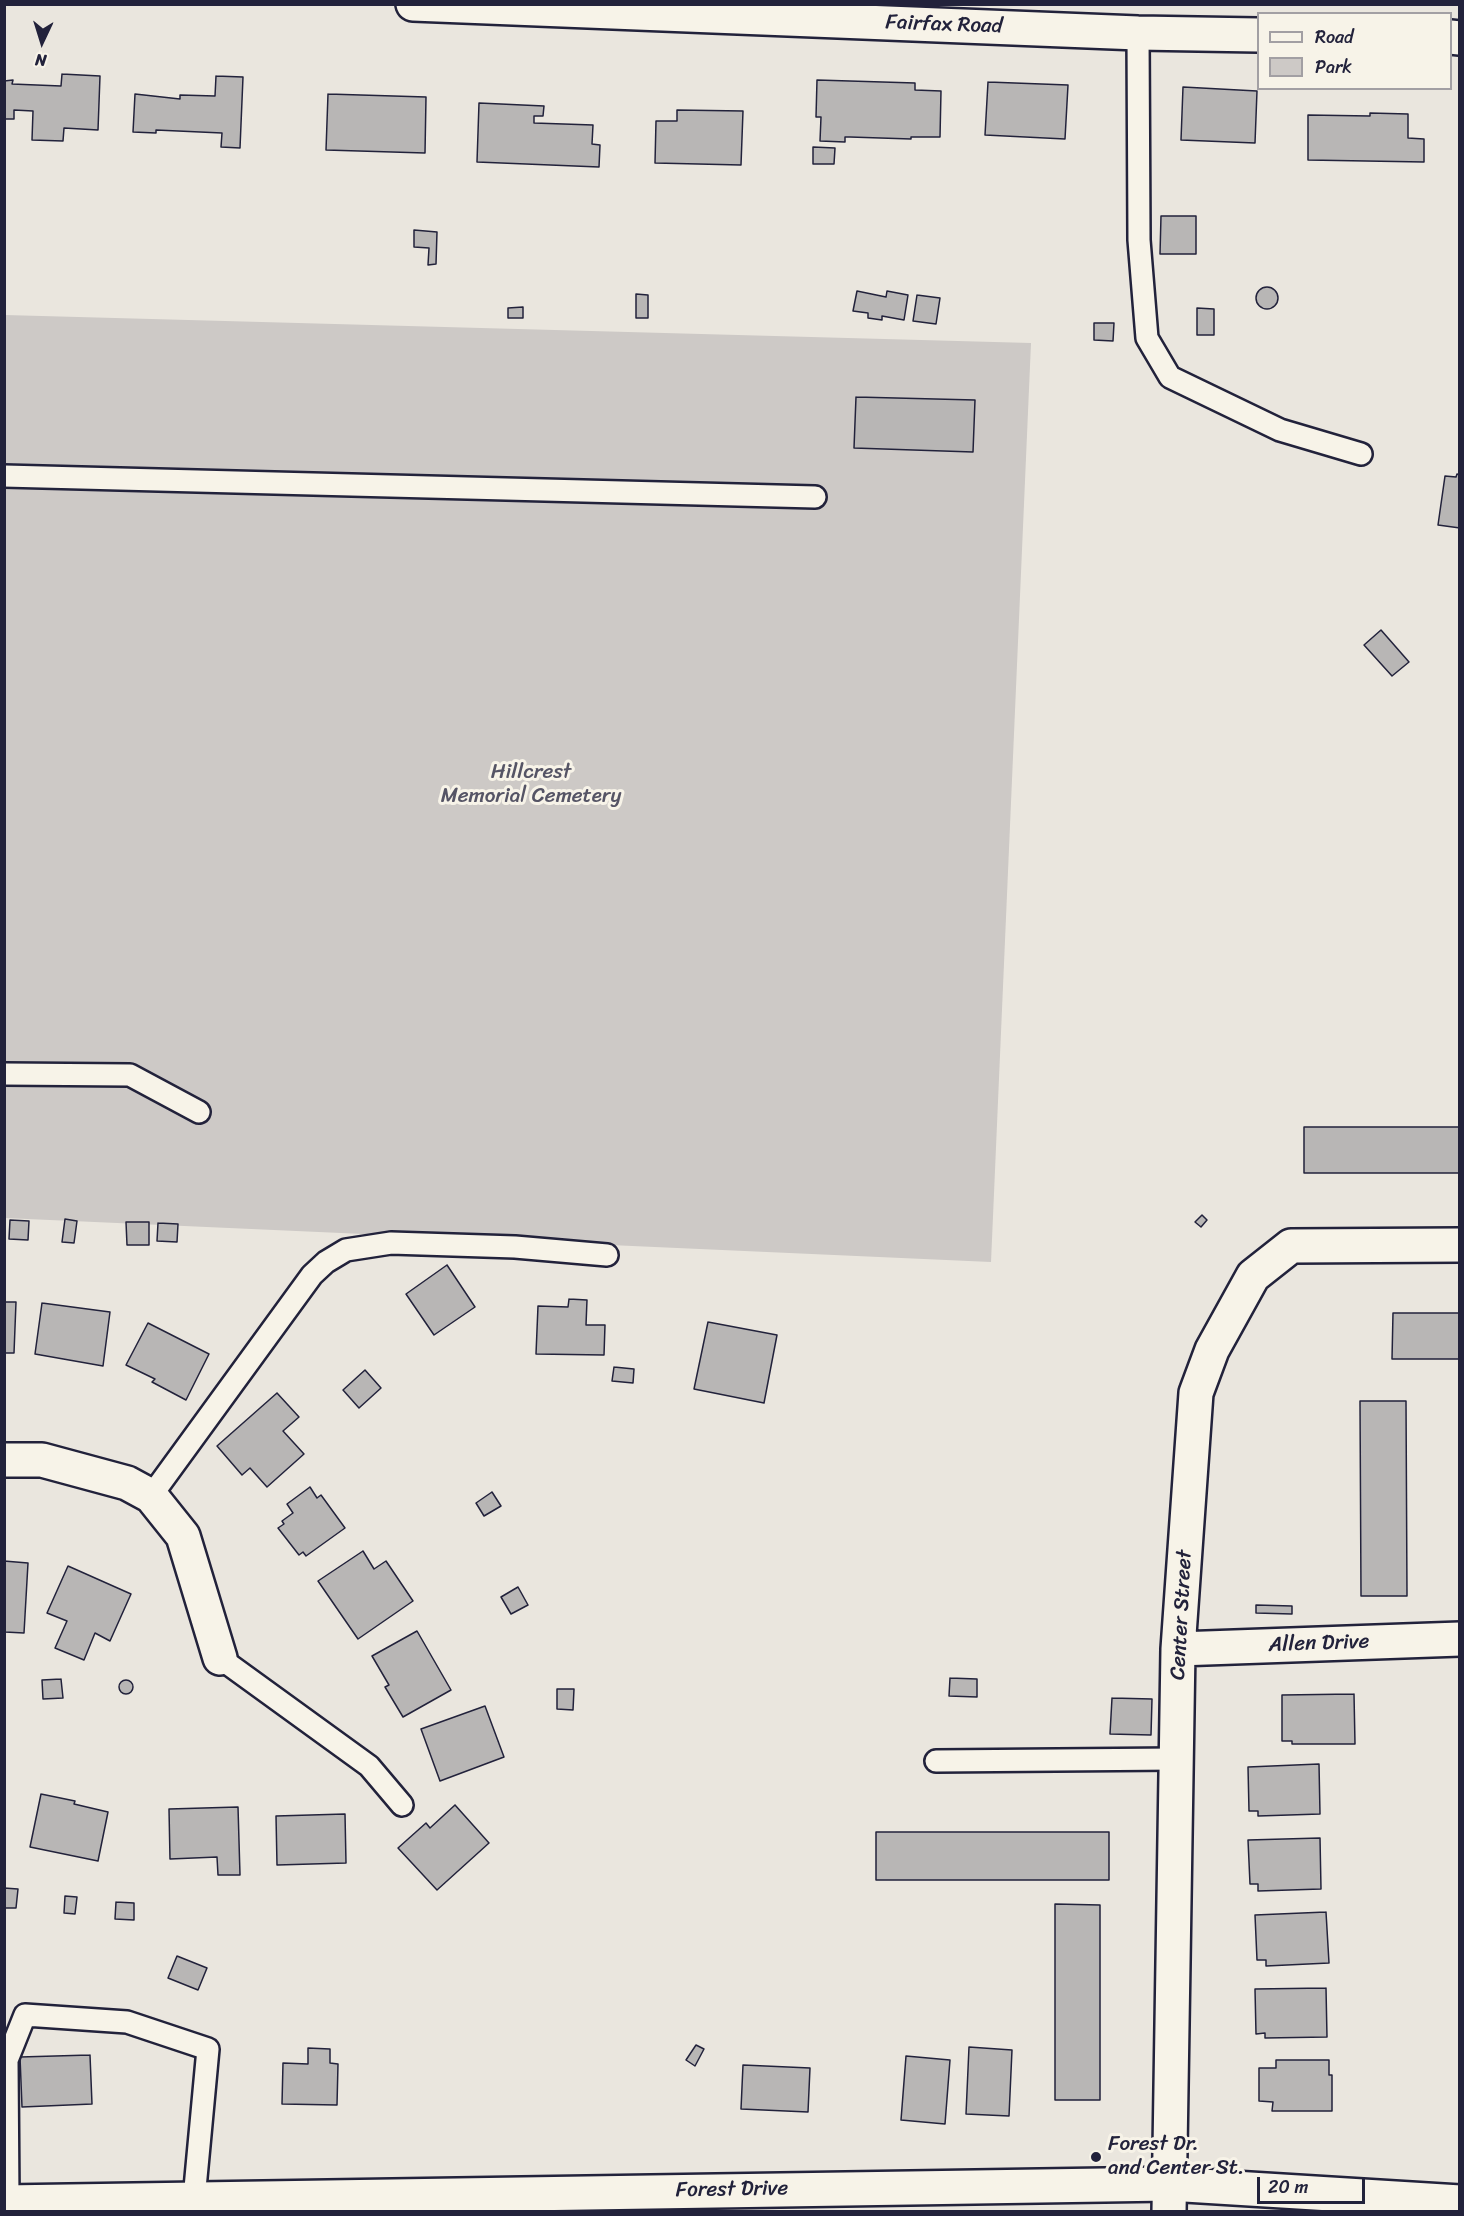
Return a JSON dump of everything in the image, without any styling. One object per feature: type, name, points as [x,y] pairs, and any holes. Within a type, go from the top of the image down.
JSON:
[{"type":"street","name":"Fairfax Road","points":[[413,4],[1138,33],[1257,35]]},
{"type":"street","name":"Center Street","points":[[1169,2198],[1178,1649],[1196,1392],[1212,1350],[1253,1276],[1291,1246],[1460,1245]]},
{"type":"street","points":[[4,1460],[42,1460],[127,1483],[151,1496],[183,1536],[220,1658]]},
{"type":"street","name":"Allen Drive","points":[[1178,1649],[1460,1638]]},
{"type":"street","name":"Forest Drive","points":[[6,2202],[194,2199],[1169,2198],[1460,2202]]},
{"type":"lane","points":[[1138,33],[1139,240],[1147,338],[1170,377],[1280,430],[1360,454]]},
{"type":"lane","points":[[4,476],[815,497]]},
{"type":"lane","points":[[4,1074],[130,1076],[199,1112]]},
{"type":"lane","points":[[151,1496],[312,1275],[326,1262],[346,1250],[391,1243],[516,1247],[607,1255]]},
{"type":"lane","points":[[220,1658],[369,1766],[402,1805]]},
{"type":"lane","points":[[936,1761],[1177,1759]]},
{"type":"lane","points":[[6,2202],[7,2060],[25,2015],[127,2022],[208,2049],[194,2199]]},
{"type":"green space","name":"Hillcrest Memorial Cemetery","points":[[5,315],[1031,343],[991,1262],[5,1218]]},
{"type":"building","points":[[62,74],[100,76],[98,130],[64,128],[63,141],[32,140],[33,111],[14,110],[14,119],[4,119],[4,81],[13,80],[12,84],[61,86]]},
{"type":"building","points":[[216,76],[243,77],[240,148],[221,147],[222,133],[156,130],[156,133],[133,132],[135,94],[180,99],[180,95],[215,96]]},
{"type":"building","points":[[817,80],[915,83],[915,90],[941,91],[940,137],[911,137],[911,139],[845,137],[845,142],[820,141],[821,117],[816,117]]},
{"type":"building","points":[[988,82],[1068,85],[1065,139],[985,135]]},
{"type":"building","points":[[1183,87],[1257,91],[1255,143],[1181,140]]},
{"type":"building","points":[[328,94],[426,97],[425,153],[326,150]]},
{"type":"building","points":[[479,103],[544,106],[543,116],[534,116],[534,123],[593,125],[592,144],[600,145],[599,167],[477,162]]},
{"type":"building","points":[[677,110],[743,111],[741,165],[655,163],[656,121],[677,121]]},
{"type":"building","points":[[1370,113],[1408,114],[1408,138],[1424,139],[1424,162],[1308,160],[1308,115],[1370,116]]},
{"type":"building","points":[[813,147],[835,148],[834,164],[813,164]]},
{"type":"building","points":[[1161,216],[1196,216],[1196,254],[1160,254]]},
{"type":"building","points":[[414,230],[437,232],[436,264],[428,265],[429,248],[414,247]]},
{"type":"building","points":[[1267,287],[1277,294],[1278,298],[1271,308],[1267,309],[1257,302],[1256,298],[1263,288]]},
{"type":"building","points":[[857,291],[886,297],[887,291],[908,295],[904,320],[882,316],[882,320],[868,318],[868,313],[853,311]]},
{"type":"building","points":[[636,294],[648,295],[648,318],[636,318]]},
{"type":"building","points":[[917,295],[940,298],[936,324],[913,321]]},
{"type":"building","points":[[523,307],[523,318],[508,318],[508,308]]},
{"type":"building","points":[[1197,308],[1214,309],[1214,335],[1197,335]]},
{"type":"building","points":[[1094,323],[1114,323],[1113,341],[1094,340]]},
{"type":"building","points":[[856,397],[975,400],[973,452],[854,448]]},
{"type":"building","points":[[1457,474],[1460,475],[1460,528],[1438,525],[1445,476],[1456,477]]},
{"type":"building","points":[[1381,630],[1409,662],[1392,676],[1364,645]]},
{"type":"building","points":[[1304,1127],[1460,1127],[1460,1173],[1304,1173]]},
{"type":"building","points":[[1202,1215],[1207,1220],[1201,1227],[1195,1222]]},
{"type":"building","points":[[65,1219],[77,1221],[74,1243],[62,1242]]},
{"type":"building","points":[[10,1220],[29,1221],[28,1240],[9,1239]]},
{"type":"building","points":[[126,1222],[149,1222],[149,1245],[127,1245]]},
{"type":"building","points":[[158,1223],[178,1224],[177,1242],[157,1241]]},
{"type":"building","points":[[447,1265],[475,1307],[434,1335],[406,1294]]},
{"type":"building","points":[[569,1299],[587,1300],[586,1325],[605,1325],[604,1355],[536,1354],[538,1306],[568,1307]]},
{"type":"building","points":[[4,1302],[16,1302],[14,1353],[4,1353]]},
{"type":"building","points":[[42,1303],[110,1312],[103,1366],[35,1354]]},
{"type":"building","points":[[1393,1313],[1460,1313],[1460,1359],[1392,1359]]},
{"type":"building","points":[[708,1322],[777,1335],[764,1403],[694,1389]]},
{"type":"building","points":[[148,1323],[209,1354],[186,1400],[152,1382],[155,1379],[126,1365]]},
{"type":"building","points":[[614,1367],[634,1369],[633,1383],[612,1381]]},
{"type":"building","points":[[365,1370],[381,1388],[359,1408],[343,1390]]},
{"type":"building","points":[[277,1393],[299,1417],[283,1431],[304,1454],[267,1487],[250,1468],[242,1475],[217,1446]]},
{"type":"building","points":[[1360,1401],[1406,1401],[1407,1596],[1361,1596]]},
{"type":"building","points":[[310,1487],[317,1498],[321,1495],[345,1528],[306,1556],[303,1552],[299,1555],[278,1528],[284,1524],[282,1521],[293,1513],[287,1504]]},
{"type":"building","points":[[492,1492],[501,1506],[484,1516],[476,1503]]},
{"type":"building","points":[[363,1551],[374,1569],[386,1561],[413,1601],[358,1639],[318,1581]]},
{"type":"building","points":[[4,1561],[28,1563],[24,1633],[5,1632]]},
{"type":"building","points":[[68,1566],[131,1594],[110,1641],[95,1633],[84,1660],[55,1648],[67,1621],[47,1613]]},
{"type":"building","points":[[518,1587],[528,1605],[511,1614],[501,1597]]},
{"type":"building","points":[[1256,1605],[1292,1606],[1292,1614],[1256,1613]]},
{"type":"building","points":[[417,1631],[451,1690],[403,1717],[385,1687],[389,1685],[372,1656]]},
{"type":"building","points":[[950,1678],[977,1679],[977,1697],[949,1696]]},
{"type":"building","points":[[61,1679],[63,1698],[43,1699],[42,1680]]},
{"type":"building","points":[[123,1680],[129,1680],[133,1687],[129,1694],[123,1694],[119,1690],[119,1684]]},
{"type":"building","points":[[557,1689],[574,1689],[573,1710],[557,1709]]},
{"type":"building","points":[[1354,1694],[1355,1744],[1292,1744],[1292,1741],[1282,1741],[1282,1695]]},
{"type":"building","points":[[1112,1698],[1152,1699],[1151,1735],[1110,1734]]},
{"type":"building","points":[[485,1706],[504,1757],[440,1781],[421,1729]]},
{"type":"building","points":[[1319,1764],[1320,1814],[1258,1816],[1258,1811],[1249,1811],[1248,1767]]},
{"type":"building","points":[[41,1794],[75,1801],[74,1804],[108,1812],[98,1861],[30,1847]]},
{"type":"building","points":[[455,1805],[489,1843],[437,1890],[398,1848],[426,1823],[430,1828]]},
{"type":"building","points":[[238,1807],[240,1875],[218,1875],[217,1857],[170,1859],[169,1809]]},
{"type":"building","points":[[345,1814],[346,1863],[277,1865],[276,1816]]},
{"type":"building","points":[[876,1832],[1109,1832],[1109,1880],[876,1880]]},
{"type":"building","points":[[1320,1838],[1321,1889],[1258,1891],[1258,1884],[1250,1884],[1248,1840]]},
{"type":"building","points":[[4,1888],[18,1889],[16,1908],[4,1908]]},
{"type":"building","points":[[65,1896],[77,1897],[75,1914],[64,1913]]},
{"type":"building","points":[[116,1902],[134,1903],[134,1920],[115,1919]]},
{"type":"building","points":[[1055,1904],[1100,1905],[1100,2100],[1055,2100]]},
{"type":"building","points":[[1326,1912],[1329,1963],[1266,1966],[1266,1960],[1257,1960],[1255,1915]]},
{"type":"building","points":[[177,1956],[207,1968],[198,1990],[168,1978]]},
{"type":"building","points":[[1326,1988],[1327,2037],[1265,2038],[1265,2033],[1256,2034],[1255,1989]]},
{"type":"building","points":[[696,2045],[704,2049],[695,2066],[686,2060]]},
{"type":"building","points":[[969,2047],[1012,2050],[1009,2116],[966,2114]]},
{"type":"building","points":[[308,2048],[330,2049],[330,2063],[338,2064],[337,2105],[282,2104],[283,2063],[308,2064]]},
{"type":"building","points":[[90,2055],[92,2104],[22,2107],[20,2057]]},
{"type":"building","points":[[906,2056],[950,2060],[945,2124],[901,2120]]},
{"type":"building","points":[[1276,2060],[1329,2060],[1329,2075],[1332,2075],[1332,2111],[1272,2111],[1273,2102],[1259,2101],[1259,2068],[1276,2068]]},
{"type":"building","points":[[743,2065],[810,2068],[808,2112],[741,2109]]},
{"type":"place","name":"Forest Dr. and Center St.","points":[[1096,2157]]}]
